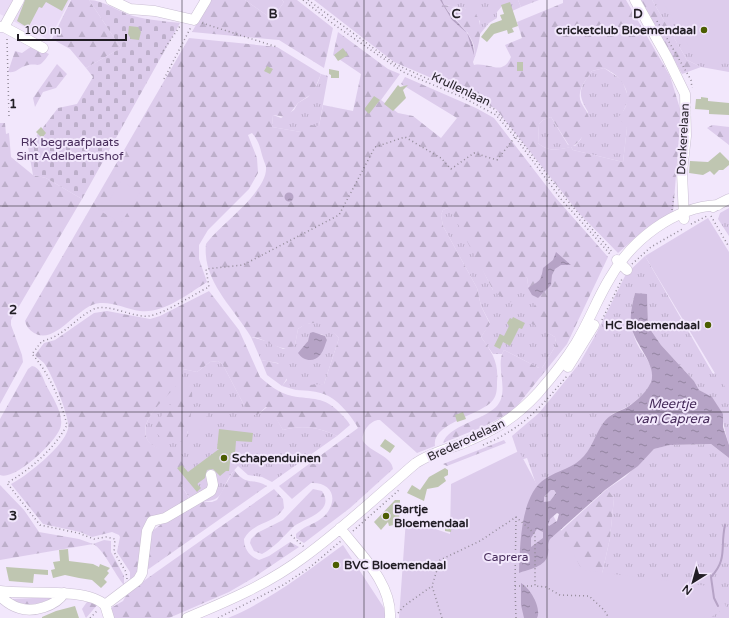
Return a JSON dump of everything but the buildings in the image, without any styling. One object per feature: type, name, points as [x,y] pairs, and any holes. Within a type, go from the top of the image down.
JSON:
[{"type":"street","points":[[19,0],[4,27],[43,48]]},
{"type":"street","points":[[111,0],[130,10],[155,11],[190,19],[206,0]]},
{"type":"street","name":"Donkerelaan","points":[[635,0],[667,57],[685,94],[686,136],[682,172],[683,214]]},
{"type":"street","name":"Brederodelaan","points":[[187,618],[261,585],[344,532],[396,487],[413,469],[417,462],[440,454],[482,435],[503,428],[523,409],[564,361],[583,332],[610,278],[622,265],[638,243],[651,232],[683,214],[704,205],[718,205],[729,199]]},
{"type":"street","points":[[105,605],[138,580],[142,573],[147,531],[152,521],[165,518],[211,491],[213,485],[211,475]]},
{"type":"street","points":[[344,532],[386,589],[390,607],[394,616]]},
{"type":"street","name":"Brederodelaan","points":[[202,618],[239,602],[272,585],[308,556]]},
{"type":"street","points":[[0,591],[64,593],[91,598],[105,605],[109,618]]},
{"type":"street","points":[[0,596],[20,609],[36,609],[60,599],[64,593]]},
{"type":"path","name":"Krullenlaan","points":[[303,0],[336,26],[403,72],[464,98],[496,115],[515,137],[562,199],[622,265]]},
{"type":"path","points":[[308,0],[394,64],[494,109],[622,265]]},
{"type":"path","points":[[190,19],[277,47]]},
{"type":"path","points":[[161,54],[190,19]]},
{"type":"path","points":[[164,78],[190,19]]},
{"type":"path","points":[[4,27],[9,117]]},
{"type":"path","points":[[128,588],[126,572],[114,552],[115,539],[106,537],[94,538],[40,525],[7,483],[24,473],[60,439],[67,425],[65,416],[42,366],[32,354],[42,340],[54,338],[95,309],[103,308],[148,316],[161,312],[209,287],[206,269],[243,265],[338,215],[375,148],[405,137],[441,158],[451,169],[474,154],[497,160],[515,137]]},
{"type":"path","points":[[674,189],[671,215],[683,214]]},
{"type":"path","points":[[600,324],[622,265],[640,256],[651,247],[710,214],[729,247]]},
{"type":"path","name":"Brederodelaan","points":[[482,445],[500,438],[525,422],[569,372]]},
{"type":"path","points":[[344,532],[396,487]]},
{"type":"path","points":[[516,517],[535,534],[535,586]]},
{"type":"path","points":[[442,618],[432,586],[440,560],[480,541],[516,517]]},
{"type":"path","points":[[516,517],[516,618]]},
{"type":"path","points":[[292,534],[308,556]]},
{"type":"path","points":[[394,616],[404,606],[432,586]]},
{"type":"path","points":[[516,586],[546,587],[560,596],[589,596],[604,610],[609,618]]},
{"type":"shaded area","points":[[0,0],[70,0],[49,40],[0,14]]},
{"type":"green space","points":[[71,0],[89,0],[121,48],[86,68],[70,49],[52,39]]},
{"type":"green space","name":"RK begraafplaats Sint Adelbertushof","points":[[89,0],[106,4],[133,16],[180,23],[82,199],[46,178],[33,175],[28,147],[58,108],[77,104],[93,77],[86,68],[121,48]]},
{"type":"green space","points":[[210,0],[245,0],[272,19],[284,2],[282,0],[297,0],[333,28],[324,68],[279,40],[192,32]]},
{"type":"green space","points":[[245,0],[282,0],[284,2],[272,19]]},
{"type":"green space","points":[[314,0],[440,0],[452,20],[466,31],[444,5],[469,9],[477,15],[480,28],[479,43],[473,62],[474,65],[500,68],[507,63],[511,57],[505,45],[522,38],[517,22],[563,3],[563,0],[626,0],[670,76],[681,112],[673,213],[634,239],[618,253],[578,212],[496,109],[462,91],[394,62]],"holes":[[[469,35],[474,48],[474,54]],[[604,68],[618,77],[626,90],[627,103],[624,110],[618,117],[627,128],[623,162],[573,150],[571,147],[582,137],[589,122],[587,112],[580,99],[582,87],[592,71]],[[551,117],[570,147],[553,150],[538,143],[539,124],[543,120]]]},
{"type":"green space","points":[[442,0],[518,0],[521,7],[510,12],[502,6],[497,12],[497,18],[489,23],[480,34],[480,21],[465,8],[444,5]]},
{"type":"green space","points":[[518,0],[539,0],[521,7]]},
{"type":"green space","points":[[641,0],[652,0],[687,60],[701,67],[682,74]]},
{"type":"green space","name":"cricketclub Bloemendaal","points":[[652,0],[729,0],[729,72],[701,67],[687,60]]},
{"type":"green space","name":"cricketclub Bloemendaal","points":[[662,0],[729,0],[729,64],[697,60]]},
{"type":"green space","points":[[338,32],[388,69],[400,74],[381,100],[398,113],[413,116],[441,138],[457,118],[401,84],[405,77],[476,108],[494,118],[555,197],[608,257],[567,344],[517,406],[509,413],[481,428],[443,443],[446,437],[452,432],[490,412],[500,401],[502,394],[501,356],[504,350],[539,368],[542,368],[556,345],[555,337],[527,321],[538,298],[530,289],[527,277],[511,302],[508,303],[493,290],[453,215],[447,208],[443,210],[441,215],[443,226],[477,288],[481,306],[490,324],[481,337],[496,363],[497,389],[495,396],[487,405],[449,425],[441,431],[436,438],[435,446],[417,453],[380,420],[370,424],[365,430],[363,441],[370,448],[385,457],[392,465],[393,469],[350,508],[304,543],[296,538],[296,534],[318,521],[326,514],[332,504],[332,494],[327,487],[317,483],[311,483],[292,499],[279,486],[358,428],[347,412],[330,397],[318,392],[296,390],[308,385],[324,384],[339,338],[330,329],[315,323],[304,325],[298,329],[295,345],[289,348],[279,347],[263,340],[251,337],[221,294],[209,270],[206,257],[206,244],[252,197],[265,177],[266,166],[256,138],[252,133],[248,135],[257,158],[258,173],[249,189],[208,230],[199,245],[199,259],[207,282],[175,302],[149,311],[140,311],[105,303],[92,305],[50,334],[42,335],[34,333],[28,328],[25,321],[189,38],[277,47],[321,74],[313,93],[298,103],[287,117],[273,115],[272,127],[301,132],[303,124],[319,126],[323,105],[353,111],[361,74],[333,55]]},
{"type":"green space","points":[[32,46],[49,54],[42,63],[38,65],[25,66],[15,71],[8,72],[15,51],[22,53]]},
{"type":"green space","points":[[57,64],[67,74],[56,88],[43,92],[35,107],[33,98]]},
{"type":"green space","points":[[604,68],[622,80],[629,99],[622,114],[627,128],[623,162],[573,150],[571,147],[549,149],[538,143],[539,124],[543,120],[551,117],[568,145],[575,146],[581,139],[588,112],[584,106],[581,96],[582,87],[592,71]]},
{"type":"green space","points":[[321,74],[328,76],[319,126],[301,132],[272,127],[273,115],[281,118],[294,110],[298,103],[308,97],[317,85]]},
{"type":"green space","points":[[0,123],[5,123],[6,134],[9,133],[11,157],[33,175],[46,178],[82,199],[11,320],[11,325],[22,355],[23,362],[0,404]]},
{"type":"green space","points":[[712,125],[729,127],[729,145],[707,128]]},
{"type":"green space","points":[[121,181],[140,192],[121,223],[102,212]]},
{"type":"green space","points":[[447,208],[459,223],[493,290],[524,280],[527,277],[530,289],[538,298],[545,331],[555,337],[556,345],[542,368],[539,368],[504,350],[502,354],[493,354],[481,337],[490,323],[481,306],[477,288],[443,226],[441,215],[443,210]]},
{"type":"green space","points":[[729,208],[729,236],[718,219],[720,213]]},
{"type":"green space","name":"HC Bloemendaal","points":[[708,218],[729,252],[729,393],[717,374],[716,375],[645,256]]},
{"type":"green space","points":[[645,256],[713,374],[729,366],[729,445],[721,413],[718,407],[708,396],[699,390],[694,381],[661,345],[648,323],[647,295],[635,293],[631,314],[632,328],[636,342],[651,367],[652,378],[650,384],[643,394],[634,402],[612,414],[604,422],[590,448],[581,460],[571,467],[550,477],[537,487],[527,458],[520,460],[512,436],[539,413],[579,364],[595,336],[626,274]]},
{"type":"green space","points":[[209,291],[239,330],[260,377],[283,393],[323,401],[329,404],[347,420],[350,425],[337,436],[317,429],[304,427],[283,430],[269,407],[266,407],[257,415],[253,415],[244,405],[223,365],[218,361],[210,362],[197,372],[183,369],[180,381],[148,419],[145,428],[146,436],[150,443],[162,450],[181,455],[188,461],[194,470],[190,483],[186,480],[181,485],[189,498],[154,523],[138,577],[130,583],[130,572],[117,552],[120,537],[119,535],[112,532],[92,537],[80,532],[43,524],[11,484],[44,460],[60,444],[68,429],[64,406],[55,385],[44,363],[35,355],[44,343],[55,340],[94,313],[107,311],[150,319],[160,316]]},
{"type":"green space","points":[[318,322],[329,327],[339,338],[324,384],[296,390],[282,386],[287,380],[278,363],[261,360],[251,337],[266,341],[283,349],[295,345],[298,329],[305,324]],"holes":[[[321,334],[325,336],[327,340],[325,343],[305,346],[310,337]]]},
{"type":"green space","points":[[261,360],[279,364],[287,369],[288,374],[282,386],[267,375]]},
{"type":"green space","points":[[218,361],[223,365],[244,405],[260,413],[267,407],[270,407],[283,430],[304,427],[317,429],[337,436],[272,482],[262,477],[248,475],[238,466],[231,474],[222,493],[218,497],[205,502],[192,502],[181,485],[191,468],[187,462],[176,455],[152,445],[148,441],[145,432],[147,423],[152,414],[173,387],[183,369],[197,372],[210,362]],"holes":[[[191,408],[188,432],[184,439],[175,443]]]},
{"type":"green space","points":[[32,366],[37,368],[39,371],[54,399],[59,410],[61,425],[53,440],[35,458],[15,472],[7,475],[0,475],[0,419],[28,369]]},
{"type":"green space","points":[[187,389],[192,392],[192,397],[191,416],[187,435],[185,439],[180,442],[174,443],[167,441],[160,437],[154,428],[156,423],[179,394]]},
{"type":"green space","points":[[197,406],[209,412],[197,435],[185,429]]},
{"type":"green space","points":[[504,440],[506,443],[447,466],[443,464]]},
{"type":"green space","points":[[711,444],[729,458],[729,618],[630,618],[602,574],[610,538],[614,498],[607,489],[625,477],[654,449],[670,445]]},
{"type":"green space","name":"Caprera","points":[[519,451],[582,570],[724,588],[724,602],[702,618],[399,618],[406,519],[450,534],[451,484]]},
{"type":"green space","points":[[234,470],[246,480],[262,483],[267,486],[143,573],[152,531],[192,502],[212,502],[217,500]]},
{"type":"green space","points":[[0,485],[24,510],[39,532],[79,539],[93,544],[0,560]]},
{"type":"green space","points":[[274,489],[283,499],[284,508],[275,517],[252,529],[248,533],[244,539],[246,549],[252,556],[259,560],[269,556],[290,542],[299,547],[253,578],[229,592],[169,618],[114,618],[111,608],[123,601],[128,592]]},
{"type":"green space","points":[[313,489],[322,491],[325,498],[325,504],[322,509],[317,514],[293,527],[279,542],[267,551],[262,554],[254,551],[250,543],[251,539],[257,533],[283,520]]},
{"type":"green space","points":[[607,489],[614,498],[610,538],[602,574],[486,599]]},
{"type":"green space","points":[[551,490],[554,490],[556,493],[550,501],[544,502],[544,497]]},
{"type":"green space","points":[[104,540],[111,541],[111,552],[124,576],[124,585],[105,556],[97,546],[93,544]]},
{"type":"green space","name":"BVC Bloemendaal","points":[[343,545],[386,611],[385,618],[228,618],[274,594]]},
{"type":"green space","points":[[55,597],[44,602],[33,604],[17,602],[11,599]]},
{"type":"green space","points":[[89,599],[98,604],[86,618],[82,609]]},
{"type":"green space","points":[[724,602],[726,607],[710,618],[702,618]]},
{"type":"green space","points":[[729,608],[729,618],[715,618]]},
{"type":"water","points":[[440,0],[442,0],[446,8],[467,33],[452,20]]},
{"type":"water","points":[[467,34],[471,39],[474,55]]},
{"type":"water","points":[[287,193],[291,193],[293,197],[291,201],[287,201],[285,199],[285,195]]},
{"type":"water","points":[[556,252],[571,265],[561,265],[555,269],[552,275],[551,285],[538,298],[532,295],[528,288],[539,280],[542,276],[543,268],[553,260]]},
{"type":"water","name":"Meertje van Caprera","points":[[635,293],[647,294],[648,323],[661,345],[694,381],[699,390],[712,397],[723,414],[723,427],[729,445],[729,458],[711,444],[670,445],[654,449],[638,466],[605,490],[550,539],[547,558],[541,565],[519,573],[523,522],[526,509],[537,487],[545,479],[580,460],[591,446],[602,424],[612,415],[635,402],[650,384],[652,371],[646,356],[634,336],[631,324],[632,306]],"holes":[[[551,490],[554,490],[556,493],[550,501],[544,502],[544,497]],[[557,513],[559,514],[557,521],[549,526],[550,519]],[[537,529],[543,532],[543,538],[531,547],[531,538]]]},
{"type":"water","points":[[313,332],[325,336],[327,340],[318,358],[309,360],[303,358],[298,353],[308,341],[310,333]]},
{"type":"water","points":[[521,583],[528,589],[537,604],[537,618],[524,618],[521,605]]},
{"type":"waterway","points":[[718,606],[714,598],[711,577],[720,564],[722,558],[725,525]]},
{"type":"place","name":"cricketclub Bloemendaal","points":[[704,30]]},
{"type":"place","name":"HC Bloemendaal","points":[[708,325]]},
{"type":"place","name":"Schapenduinen","points":[[224,458]]},
{"type":"place","name":"Bartje Bloemendaal","points":[[386,516]]},
{"type":"place","name":"BVC Bloemendaal","points":[[336,565]]}]
